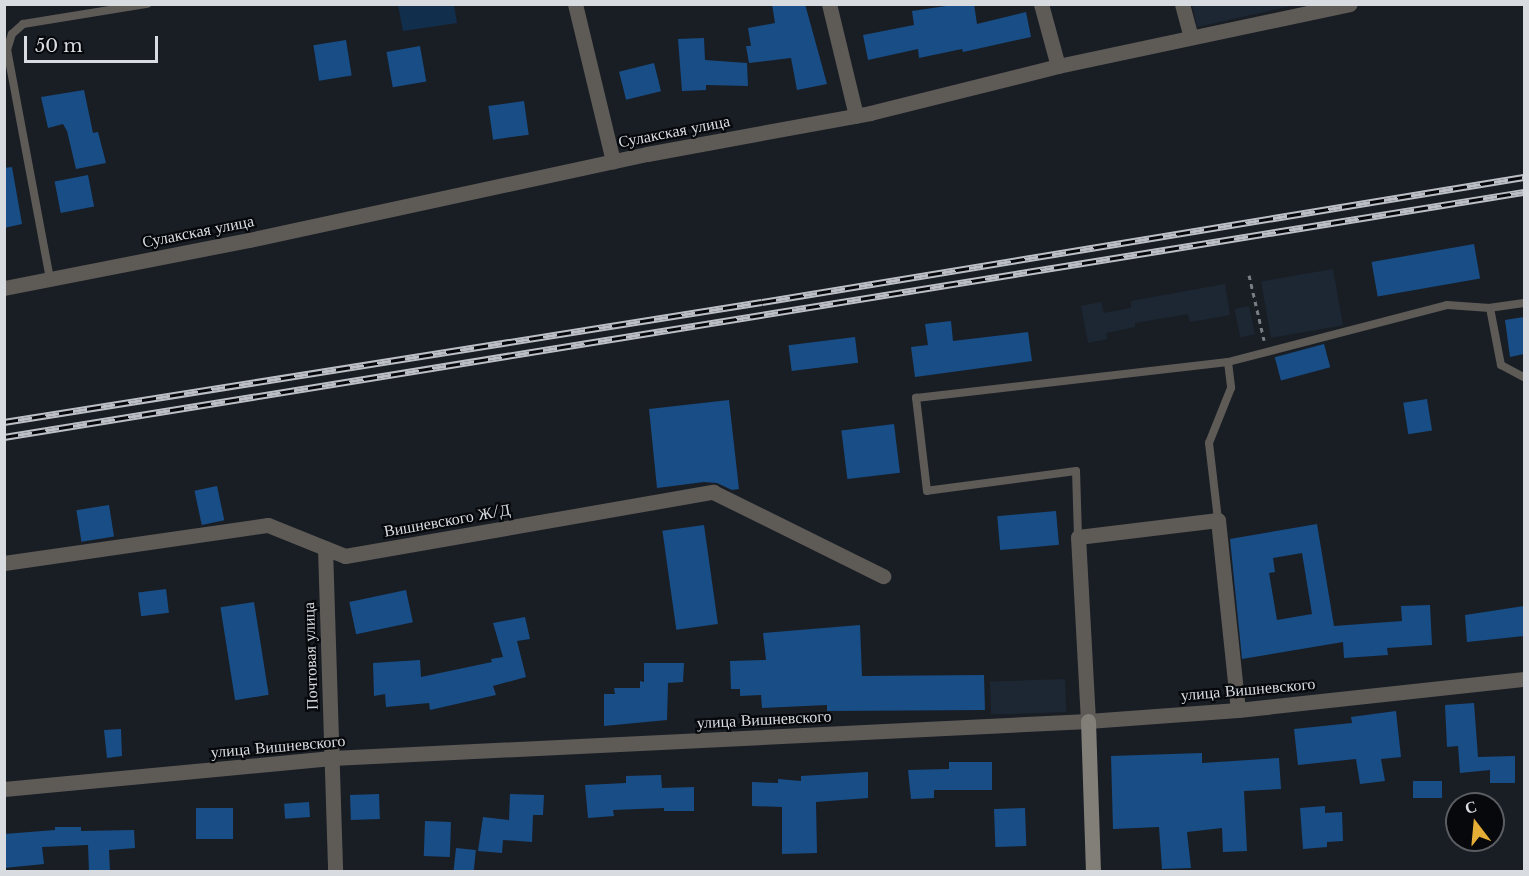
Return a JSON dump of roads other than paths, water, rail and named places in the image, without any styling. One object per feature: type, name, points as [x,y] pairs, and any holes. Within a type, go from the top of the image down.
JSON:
[{"type":"street","points":[[575,4],[613,161]]},
{"type":"street","points":[[829,4],[856,116]]},
{"type":"street","points":[[1041,4],[1058,66]]},
{"type":"street","points":[[1182,4],[1191,37]]},
{"type":"street","name":"Сулакская улица","points":[[4,288],[249,240],[613,161],[856,116],[1058,66],[1349,4]]},
{"type":"street","name":"Вишневского Ж/Д","points":[[4,563],[268,525],[345,556],[714,492],[883,576]]},
{"type":"street","points":[[1093,872],[1078,537],[1218,520],[1238,710]]},
{"type":"street","name":"Почтовая улица","points":[[325,548],[336,872]]},
{"type":"street","name":"улица Вишневского","points":[[4,789],[332,758],[1088,721],[1238,710],[1524,679]]},
{"type":"lane","points":[[50,279],[7,50],[12,34],[23,24],[147,4]]},
{"type":"lane","points":[[1078,537],[1076,471],[927,491],[916,398],[1228,362],[1361,325],[1447,305],[1490,308],[1524,303]]},
{"type":"lane","points":[[1490,308],[1501,365],[1524,377]]},
{"type":"lane","points":[[1218,520],[1209,443],[1231,388],[1228,362]]},
{"type":"railway","points":[[4,422],[762,302],[1524,177]]},
{"type":"railway","points":[[4,437],[1524,192]]}]
